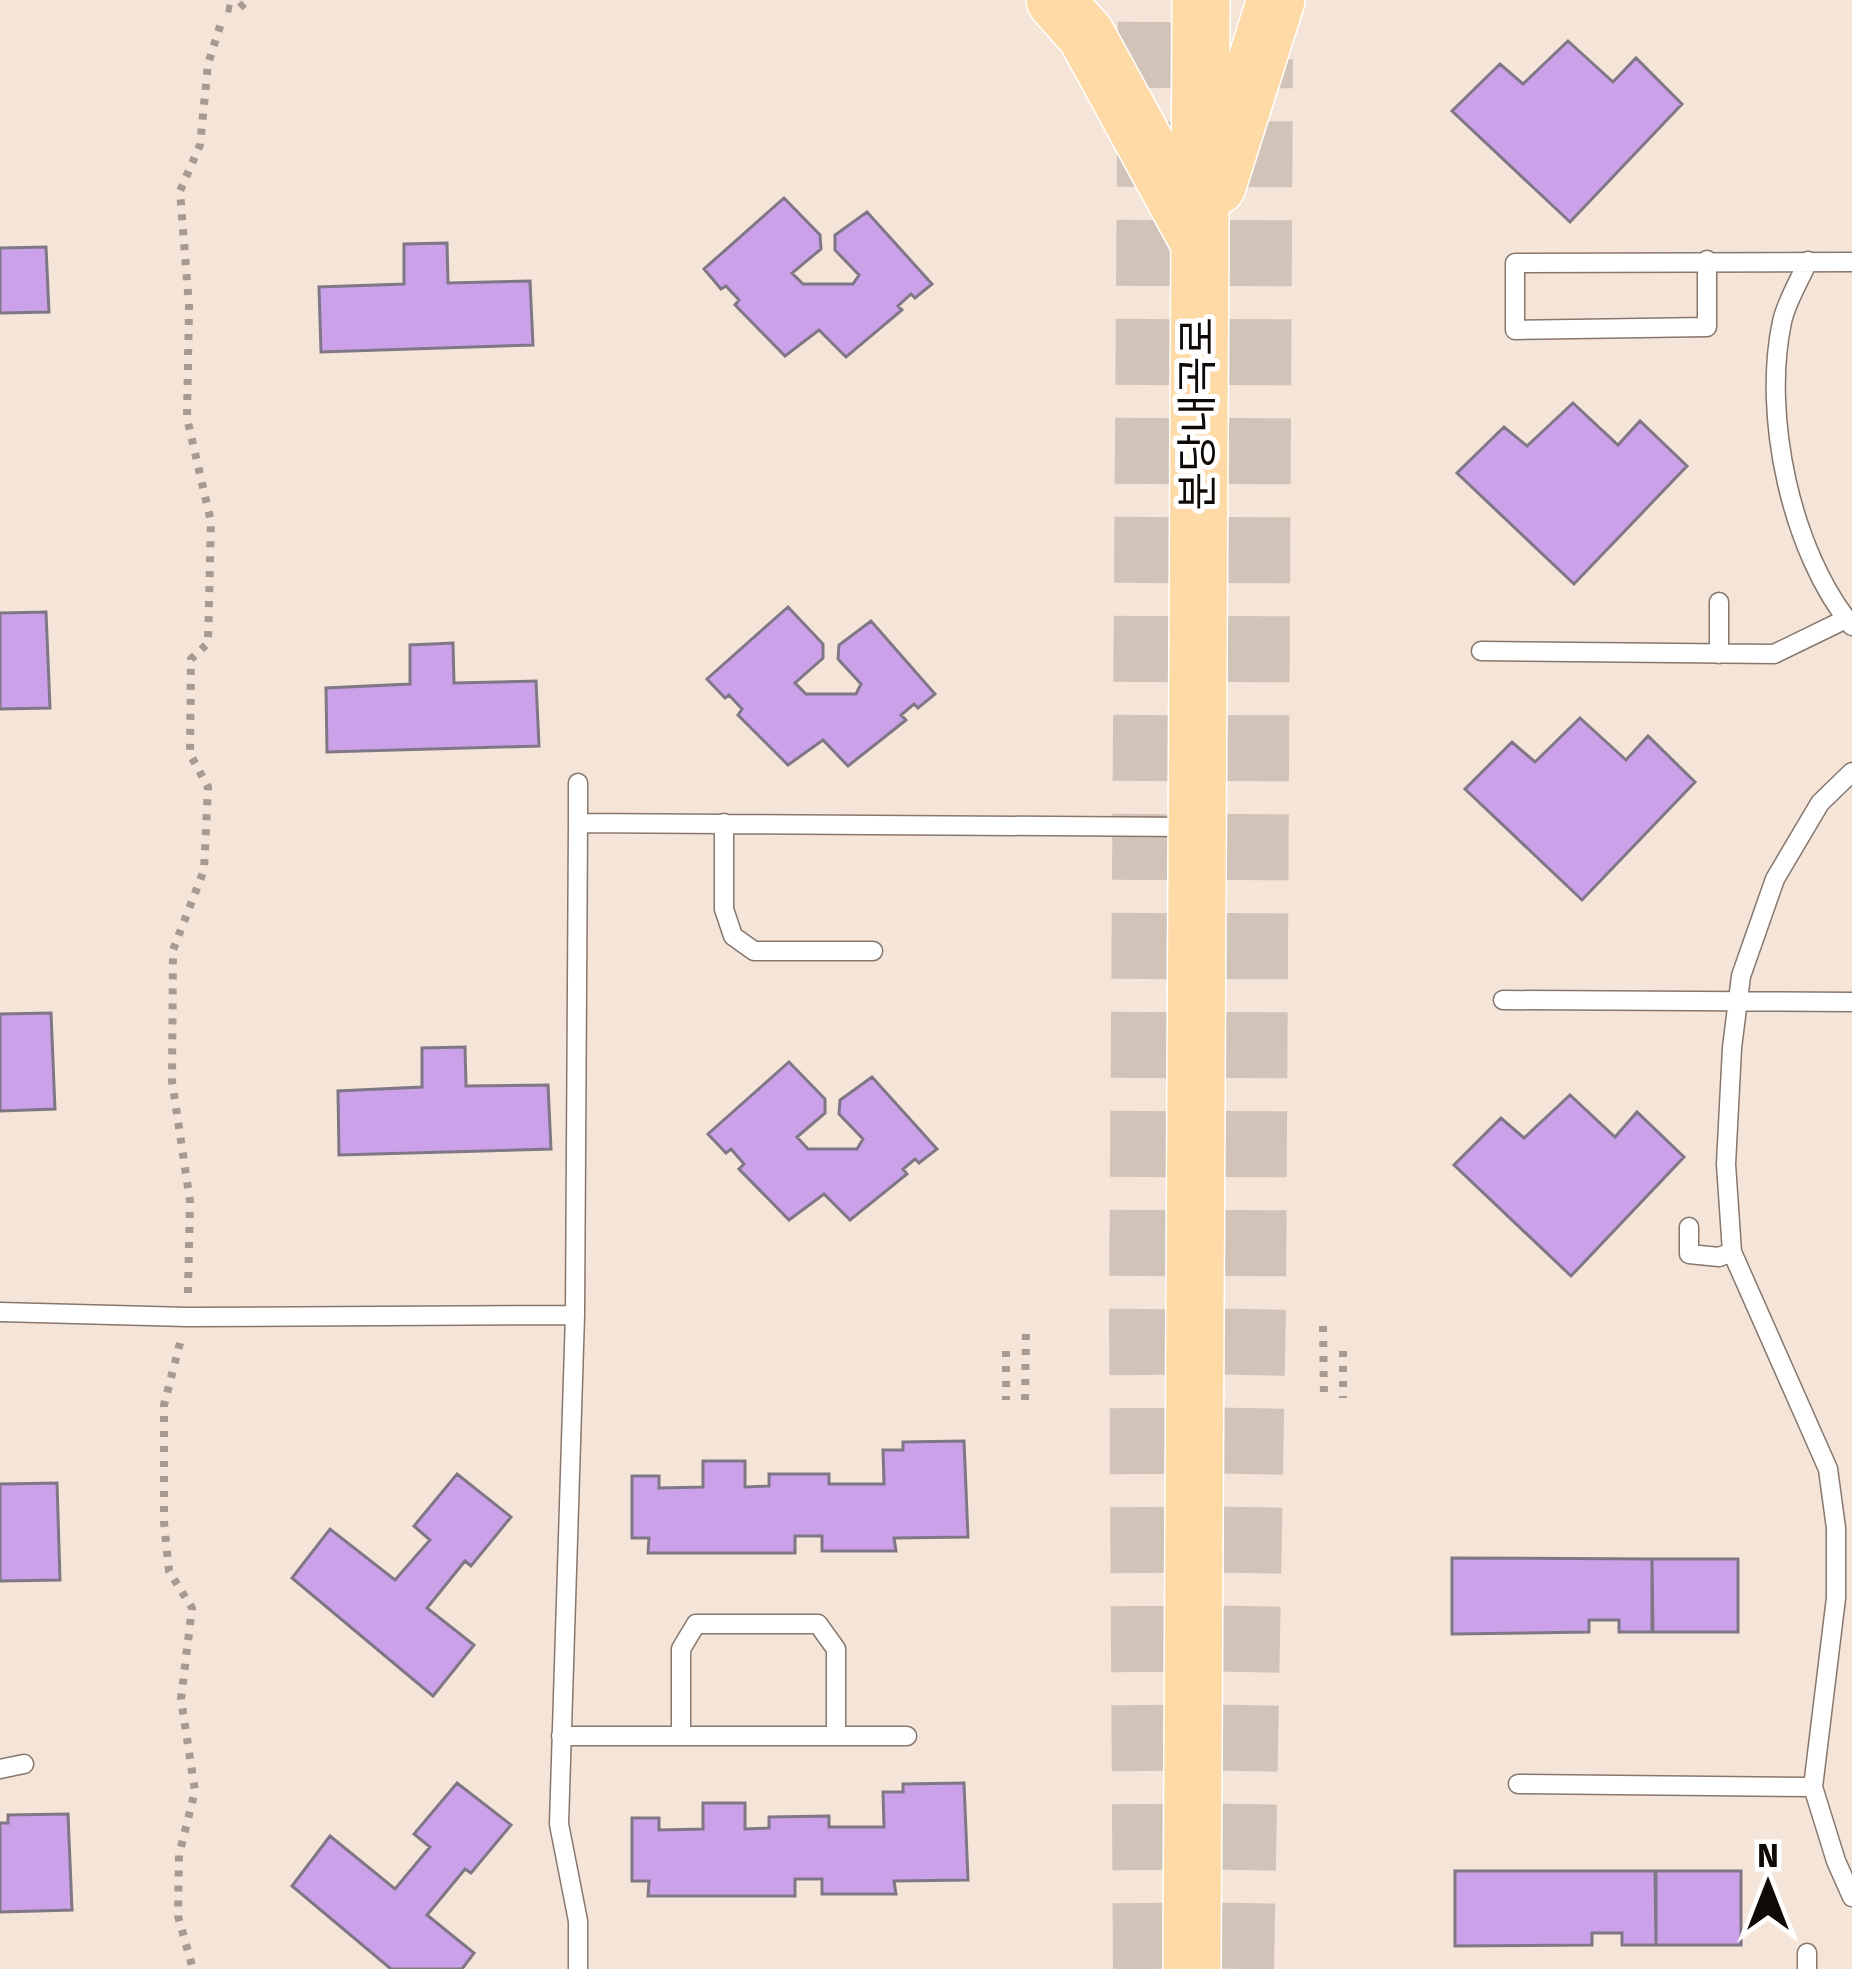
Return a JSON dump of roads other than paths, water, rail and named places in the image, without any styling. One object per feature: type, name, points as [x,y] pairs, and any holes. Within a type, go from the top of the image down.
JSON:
[{"type":"main road","points":[[1055,0],[1086,35],[1199,242]]},
{"type":"main road","name":"분당내곡로","points":[[1192,1968],[1201,0]]},
{"type":"main road","points":[[1199,242],[1276,0]]},
{"type":"lane","points":[[1707,260],[1707,327],[1515,330],[1515,263],[1707,260],[1852,262]]},
{"type":"lane","points":[[1481,651],[1774,654],[1849,623],[1822,577],[1795,511],[1779,446],[1782,319],[1808,261]]},
{"type":"lane","points":[[1719,602],[1719,654]]},
{"type":"lane","points":[[1852,772],[1820,803],[1775,879],[1741,976],[1726,1164],[1732,1252],[1828,1469],[1836,1528],[1836,1598],[1813,1787],[1852,1897]]},
{"type":"lane","points":[[578,783],[575,1315],[560,1825],[578,1921],[578,1969]]},
{"type":"lane","points":[[724,823],[724,909],[733,936],[754,951],[873,951]]},
{"type":"lane","points":[[578,824],[1195,827]]},
{"type":"lane","points":[[1503,1000],[1852,1002]]},
{"type":"lane","points":[[1688,1227],[1689,1254],[1719,1258],[1732,1252]]},
{"type":"lane","points":[[0,1312],[575,1315]]},
{"type":"lane","points":[[681,1736],[681,1649],[696,1624],[818,1624],[836,1649],[836,1736]]},
{"type":"lane","points":[[561,1736],[907,1736]]},
{"type":"lane","points":[[0,1769],[24,1764]]},
{"type":"lane","points":[[1518,1784],[1813,1787]]},
{"type":"tunnel","points":[[1146,1969],[1142,1317],[1151,0]]},
{"type":"tunnel","points":[[1241,1969],[1253,1307],[1260,59]]}]
